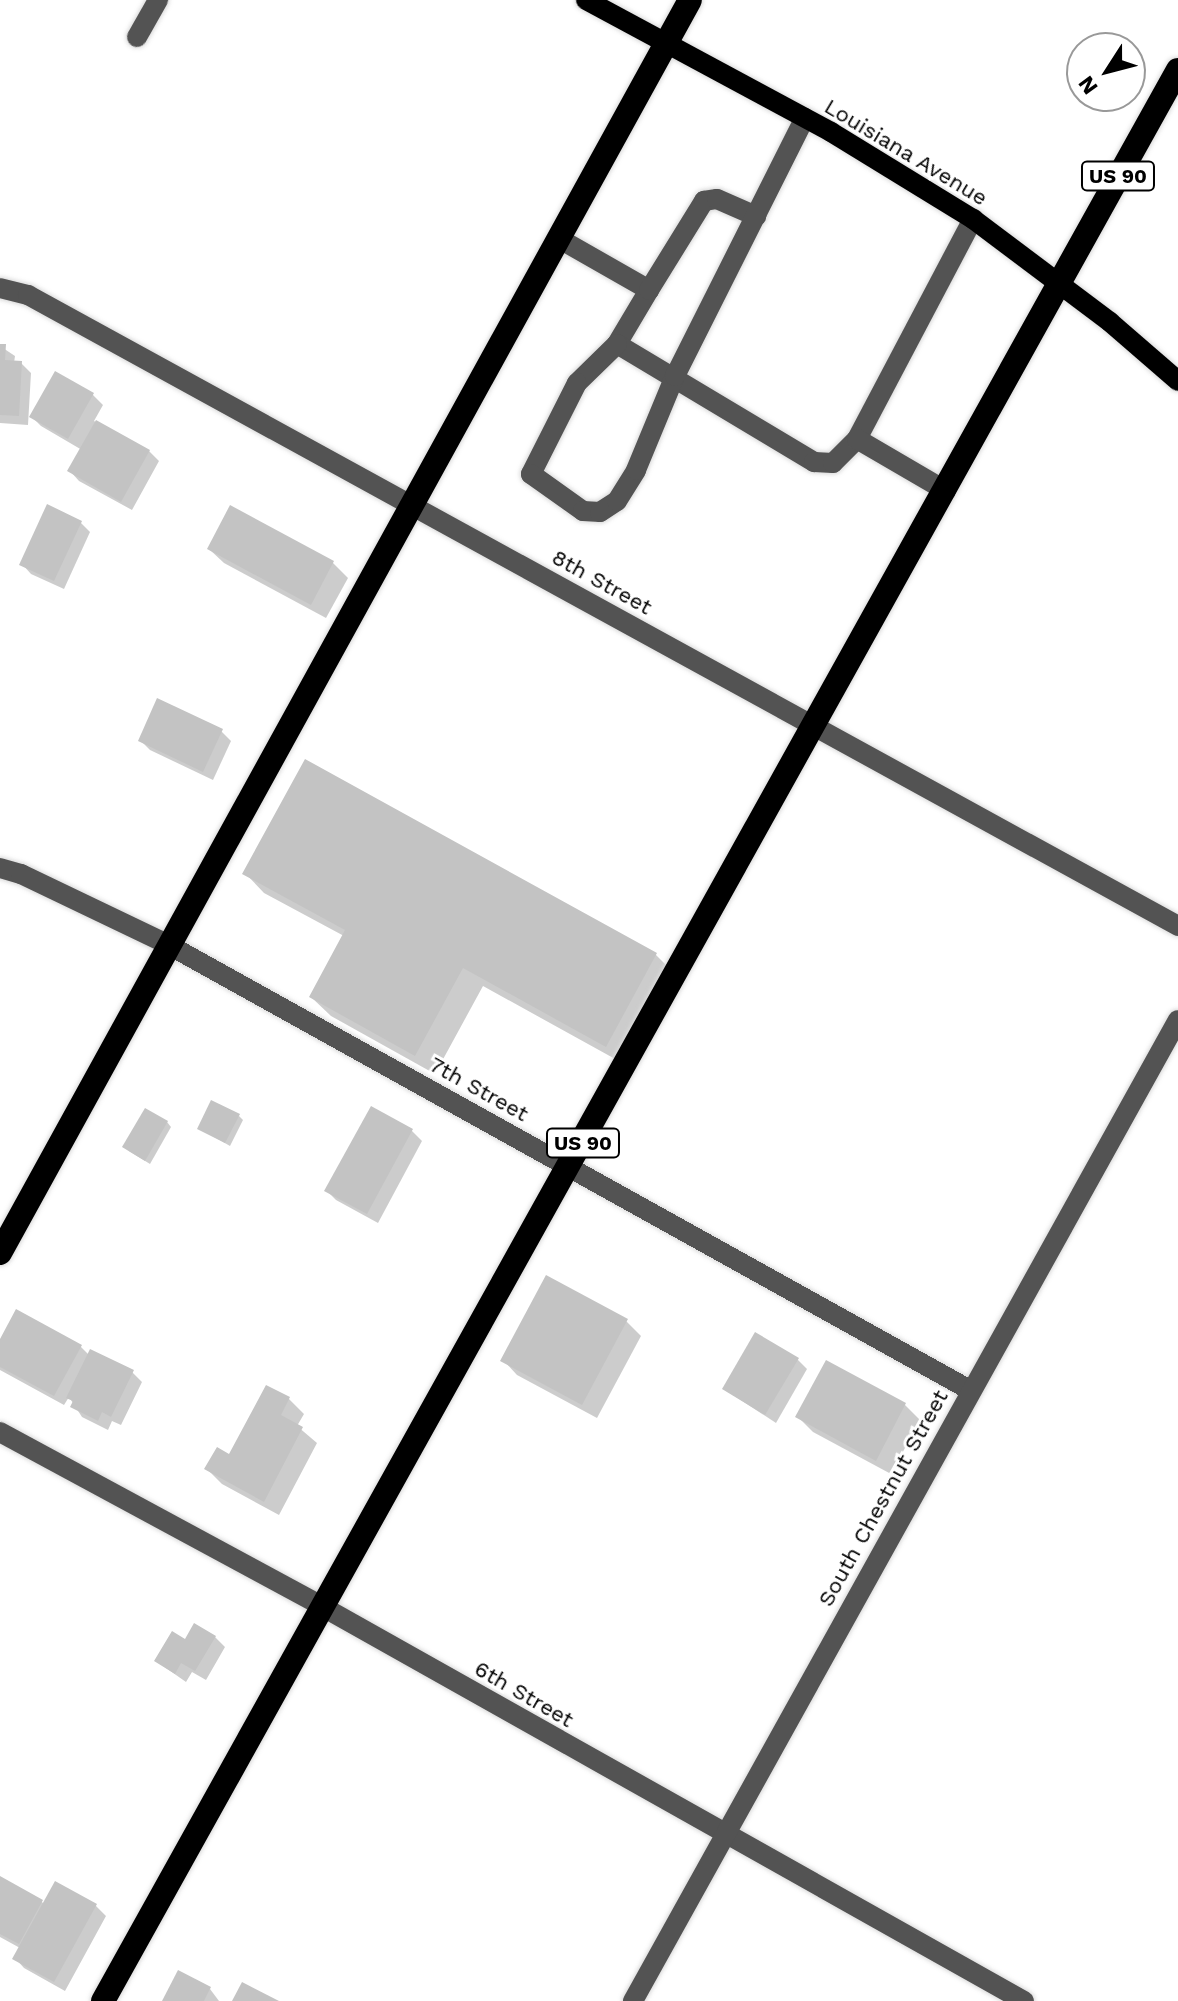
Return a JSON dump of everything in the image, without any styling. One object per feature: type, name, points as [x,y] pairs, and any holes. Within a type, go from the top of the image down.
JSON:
[{"type":"highway","points":[[0,1253],[167,944],[690,0]]},
{"type":"highway","name":"US 90","points":[[103,2001],[1178,70]]},
{"type":"main road","name":"Louisiana Avenue","points":[[586,0],[805,118],[973,219],[1058,283],[1178,381]]},
{"type":"street","points":[[137,37],[158,0]]},
{"type":"street","points":[[756,216],[717,199],[704,201],[617,344],[577,383],[531,474],[583,511],[600,512],[617,501],[636,470],[675,376],[756,216],[805,118]]},
{"type":"street","points":[[617,344],[814,462],[833,463],[857,439],[973,219]]},
{"type":"street","points":[[558,238],[649,290]]},
{"type":"street","name":"8th Street","points":[[0,288],[28,295],[1178,926]]},
{"type":"street","points":[[857,439],[946,491]]},
{"type":"street","name":"7th Street","points":[[0,868],[21,874],[167,944],[970,1390]]},
{"type":"street","name":"South Chestnut Street","points":[[633,2001],[1178,1020]]},
{"type":"street","name":"6th Street","points":[[0,1432],[323,1607],[725,1836],[1024,2001]]},
{"type":"building","points":[[0,344],[6,344],[5,360],[22,361],[19,416],[0,415]]},
{"type":"building","points":[[55,371],[94,393],[68,439],[29,417]]},
{"type":"building","points":[[96,420],[150,450],[121,502],[67,471]]},
{"type":"building","points":[[47,504],[82,521],[54,581],[19,565]]},
{"type":"building","points":[[230,505],[334,561],[311,605],[207,549]]},
{"type":"building","points":[[157,698],[223,729],[203,772],[138,741]]},
{"type":"building","points":[[305,759],[657,953],[606,1047],[463,968],[415,1056],[309,997],[345,930],[242,874]]},
{"type":"building","points":[[211,1100],[240,1114],[225,1143],[197,1129]]},
{"type":"building","points":[[371,1106],[413,1129],[367,1214],[324,1191]]},
{"type":"building","points":[[145,1108],[168,1121],[145,1161],[122,1147]]},
{"type":"building","points":[[546,1275],[628,1319],[582,1405],[500,1361]]},
{"type":"building","points":[[16,1309],[82,1345],[54,1396],[0,1367],[0,1339]]},
{"type":"building","points":[[755,1332],[799,1358],[765,1415],[722,1389]]},
{"type":"building","points":[[90,1349],[134,1370],[111,1417],[102,1412],[98,1421],[70,1407],[73,1401],[66,1398]]},
{"type":"building","points":[[826,1360],[906,1403],[876,1461],[795,1417]]},
{"type":"building","points":[[266,1385],[290,1397],[281,1415],[303,1427],[264,1502],[204,1469],[217,1447],[229,1454]]},
{"type":"building","points":[[194,1623],[216,1636],[195,1671],[181,1663],[175,1674],[154,1661],[172,1631],[185,1639]]},
{"type":"building","points":[[0,1876],[43,1900],[19,1944],[0,1934]]},
{"type":"building","points":[[55,1881],[97,1904],[54,1982],[12,1959]]},
{"type":"building","points":[[178,1970],[211,1987],[204,2001],[162,2001]]},
{"type":"building","points":[[242,1982],[279,2001],[232,2001]]}]
